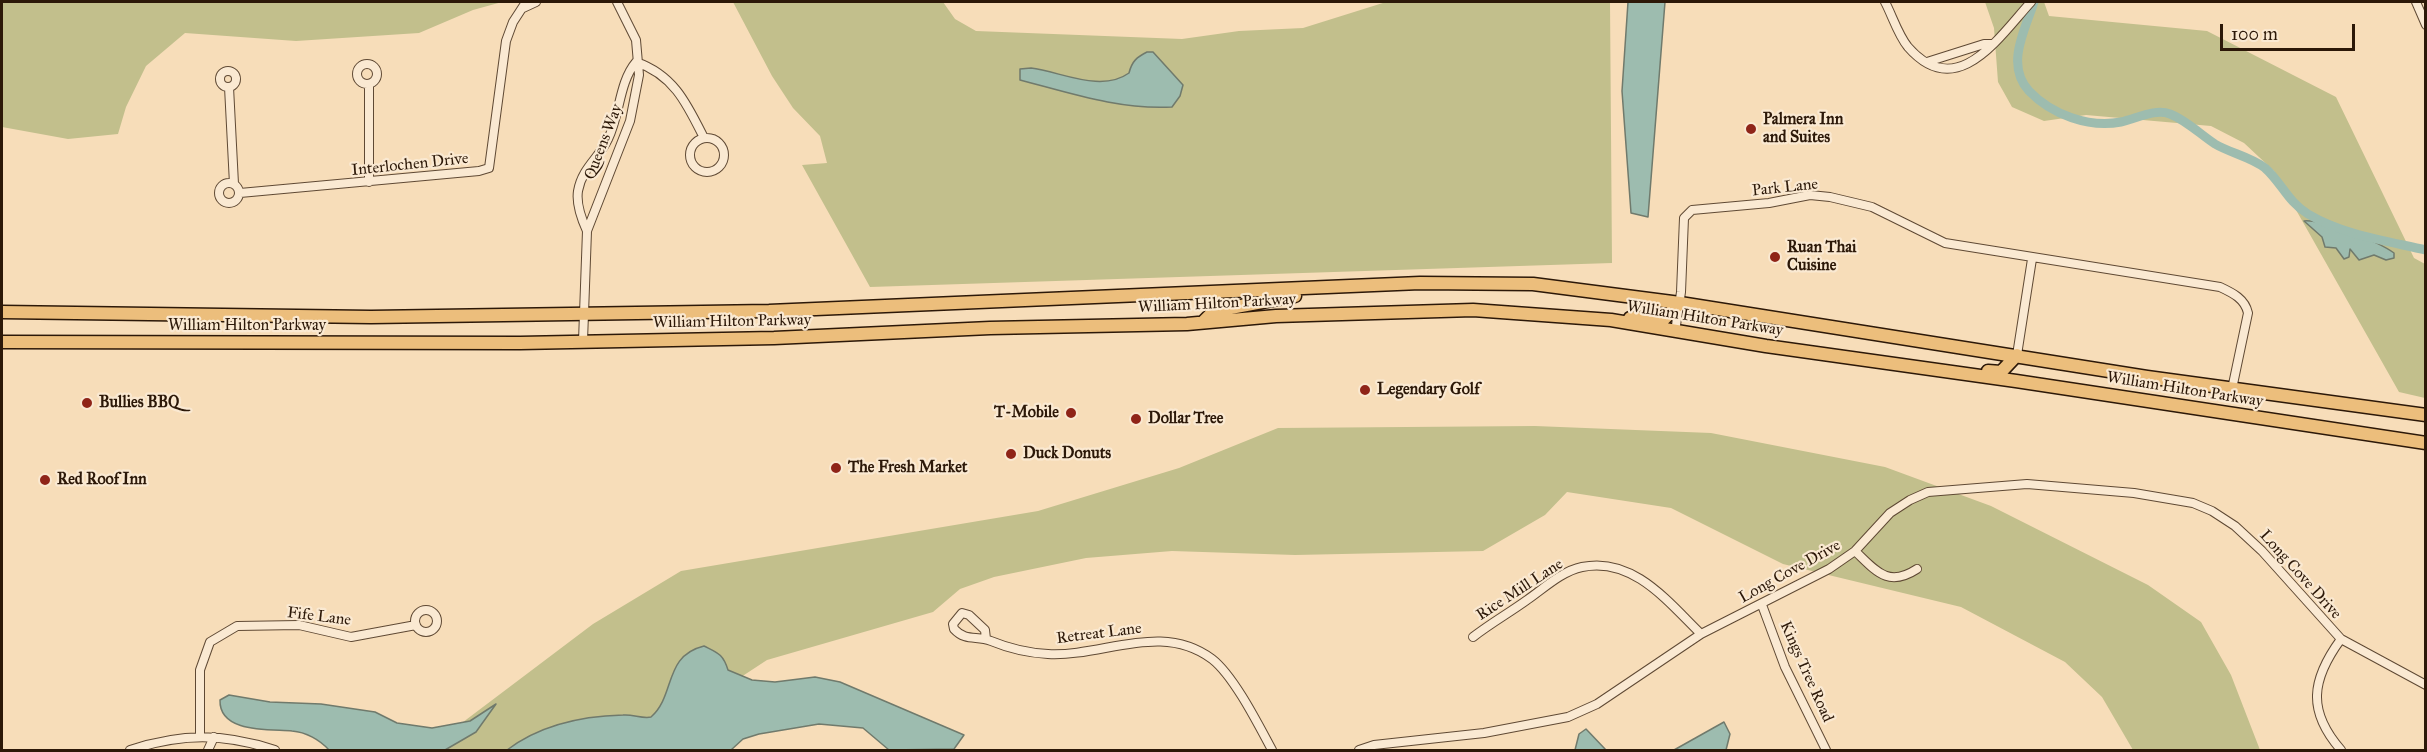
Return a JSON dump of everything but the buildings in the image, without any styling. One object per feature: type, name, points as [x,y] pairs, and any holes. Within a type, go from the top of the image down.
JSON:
[{"type":"highway","name":"William Hilton Parkway","points":[[2,312],[371,317],[770,311],[1420,283],[1533,284],[1680,303],[2232,389],[2426,415]]},
{"type":"highway","points":[[1203,322],[1214,311],[1335,288]]},
{"type":"highway","points":[[1566,315],[1664,319],[1680,303]]},
{"type":"highway","name":"William Hilton Parkway","points":[[2,342],[473,344],[774,338],[1473,310],[1566,315],[2426,443]]},
{"type":"highway","points":[[1933,369],[2001,372],[2017,355]]},
{"type":"street","name":"Interlochen Drive","points":[[234,184],[222,186],[219,193],[222,201],[233,203],[240,194],[489,168],[506,41],[513,22],[524,5],[536,2]]},
{"type":"street","name":"Queens Way","points":[[583,341],[587,231],[630,121],[639,75],[636,62],[636,40],[617,2]]},
{"type":"street","points":[[1885,2],[1908,46],[1927,62],[1943,69],[1960,68],[1989,51],[2031,2]]},
{"type":"street","points":[[2416,2],[2426,25]]},
{"type":"street","points":[[1927,62],[1984,44],[1994,44]]},
{"type":"street","name":"Queens Way","points":[[587,231],[580,216],[578,192],[580,184],[590,161],[607,141],[620,106],[628,72],[636,62]]},
{"type":"street","points":[[636,62],[654,68],[673,85],[687,104],[704,138]]},
{"type":"street","points":[[369,85],[369,182]]},
{"type":"street","points":[[229,87],[234,184],[240,194]]},
{"type":"street","points":[[704,138],[717,141],[725,153],[722,166],[710,173],[697,170],[690,159],[693,145],[704,138]]},
{"type":"street","name":"Park Lane","points":[[1675,332],[1680,303],[1684,218],[1692,210],[1769,203],[1810,195],[1830,197],[1872,207],[1945,243],[2032,259],[2220,287],[2232,292],[2246,303],[2248,313],[2232,389]]},
{"type":"street","points":[[2017,355],[2032,259]]},
{"type":"street","name":"Long Cove Drive","points":[[1359,750],[1374,745],[1484,733],[1568,717],[1597,704],[1701,634],[1829,569],[1855,551],[1890,513],[1928,492],[2027,484],[2134,493],[2193,503],[2212,511],[2235,526],[2289,579],[2321,619],[2341,639],[2426,685]]},
{"type":"street","points":[[1855,551],[1883,576],[1895,579],[1917,569]]},
{"type":"street","name":"Rice Mill Lane","points":[[1473,637],[1494,620],[1566,574],[1581,567],[1599,565],[1620,569],[1638,576],[1659,592],[1701,634]]},
{"type":"street","name":"Kings Tree Road","points":[[1762,605],[1785,667],[1826,750]]},
{"type":"street","name":"Fife Lane","points":[[200,735],[200,670],[210,642],[237,627],[299,625],[351,637],[416,625]]},
{"type":"street","name":"Retreat Lane","points":[[986,639],[1002,645],[1049,654],[1153,640],[1194,649],[1214,660],[1233,685],[1272,750]]},
{"type":"street","points":[[2341,639],[2321,670],[2317,689],[2324,731],[2341,750]]},
{"type":"street","points":[[135,750],[168,739],[200,735],[257,744],[275,750]]},
{"type":"street","points":[[208,750],[214,738]]},
{"type":"shaded area","points":[[2,2],[502,2],[473,10],[419,33],[296,41],[185,33],[146,66],[126,107],[118,134],[68,139],[2,127]]},
{"type":"shaded area","points":[[733,2],[943,2],[955,19],[976,31],[1182,39],[1239,31],[1303,28],[1386,2],[1610,2],[1612,263],[870,287],[802,165],[827,163],[820,136],[793,108],[772,76]]},
{"type":"shaded area","points":[[1628,2],[1665,2],[1648,217],[1631,213],[1622,91]]},
{"type":"shaded area","points":[[1985,2],[2044,2],[2049,16],[2207,31],[2336,97],[2414,258],[2425,264],[2425,398],[2399,392],[2274,171],[2244,143],[2211,126],[2086,115],[2044,121],[2012,107],[1998,82],[1994,28]]},
{"type":"shaded area","points":[[1147,52],[1153,52],[1183,85],[1180,96],[1172,107],[1114,103],[1020,80],[1020,69],[1031,68],[1081,80],[1118,79],[1129,73],[1135,60]]},
{"type":"shaded area","points":[[2304,221],[2336,227],[2364,238],[2387,248],[2394,253],[2394,258],[2386,260],[2374,255],[2359,260],[2350,249],[2349,257],[2344,259],[2336,248],[2325,247],[2322,237]]},
{"type":"shaded area","points":[[1535,426],[1711,433],[1885,467],[1991,506],[2148,585],[2201,622],[2231,675],[2260,750],[2133,750],[2102,697],[2065,662],[1961,607],[1783,564],[1671,508],[1567,492],[1545,515],[1483,551],[1295,555],[1172,551],[1086,558],[994,577],[960,589],[933,612],[767,660],[709,698],[561,750],[426,750],[593,624],[681,571],[1038,511],[1179,468],[1278,428]]},
{"type":"shaded area","points":[[704,646],[713,650],[724,660],[728,670],[752,680],[775,682],[815,677],[840,682],[964,735],[954,749],[889,750],[863,728],[819,724],[759,734],[743,739],[731,750],[507,750],[547,728],[577,720],[623,715],[651,717],[659,708],[682,658],[691,651]]},
{"type":"shaded area","points":[[229,695],[270,702],[321,704],[375,712],[397,723],[432,728],[470,721],[496,704],[476,732],[445,750],[329,750],[317,740],[302,733],[237,724],[228,719],[222,711],[220,700]]},
{"type":"shaded area","points":[[1724,722],[1730,734],[1726,750],[1674,750]]},
{"type":"shaded area","points":[[1586,729],[1606,750],[1575,750],[1579,734]]},
{"type":"waterway","points":[[2034,2],[2019,47],[2018,70],[2029,91],[2049,107],[2072,118],[2096,123],[2121,122],[2158,112],[2170,114],[2215,144],[2265,168],[2295,204],[2308,214],[2336,227],[2426,250]]},
{"type":"place","name":"Palmera Inn and Suites","points":[[1751,129]]},
{"type":"place","name":"Ruan Thai Cuisine","points":[[1775,257]]},
{"type":"place","name":"Legendary Golf","points":[[1365,390]]},
{"type":"place","name":"Bullies BBQ","points":[[87,403]]},
{"type":"place","name":"T-Mobile","points":[[1071,413]]},
{"type":"place","name":"Dollar Tree","points":[[1136,419]]},
{"type":"place","name":"Duck Donuts","points":[[1011,454]]},
{"type":"place","name":"The Fresh Market","points":[[836,468]]},
{"type":"place","name":"Red Roof Inn","points":[[45,480]]}]
